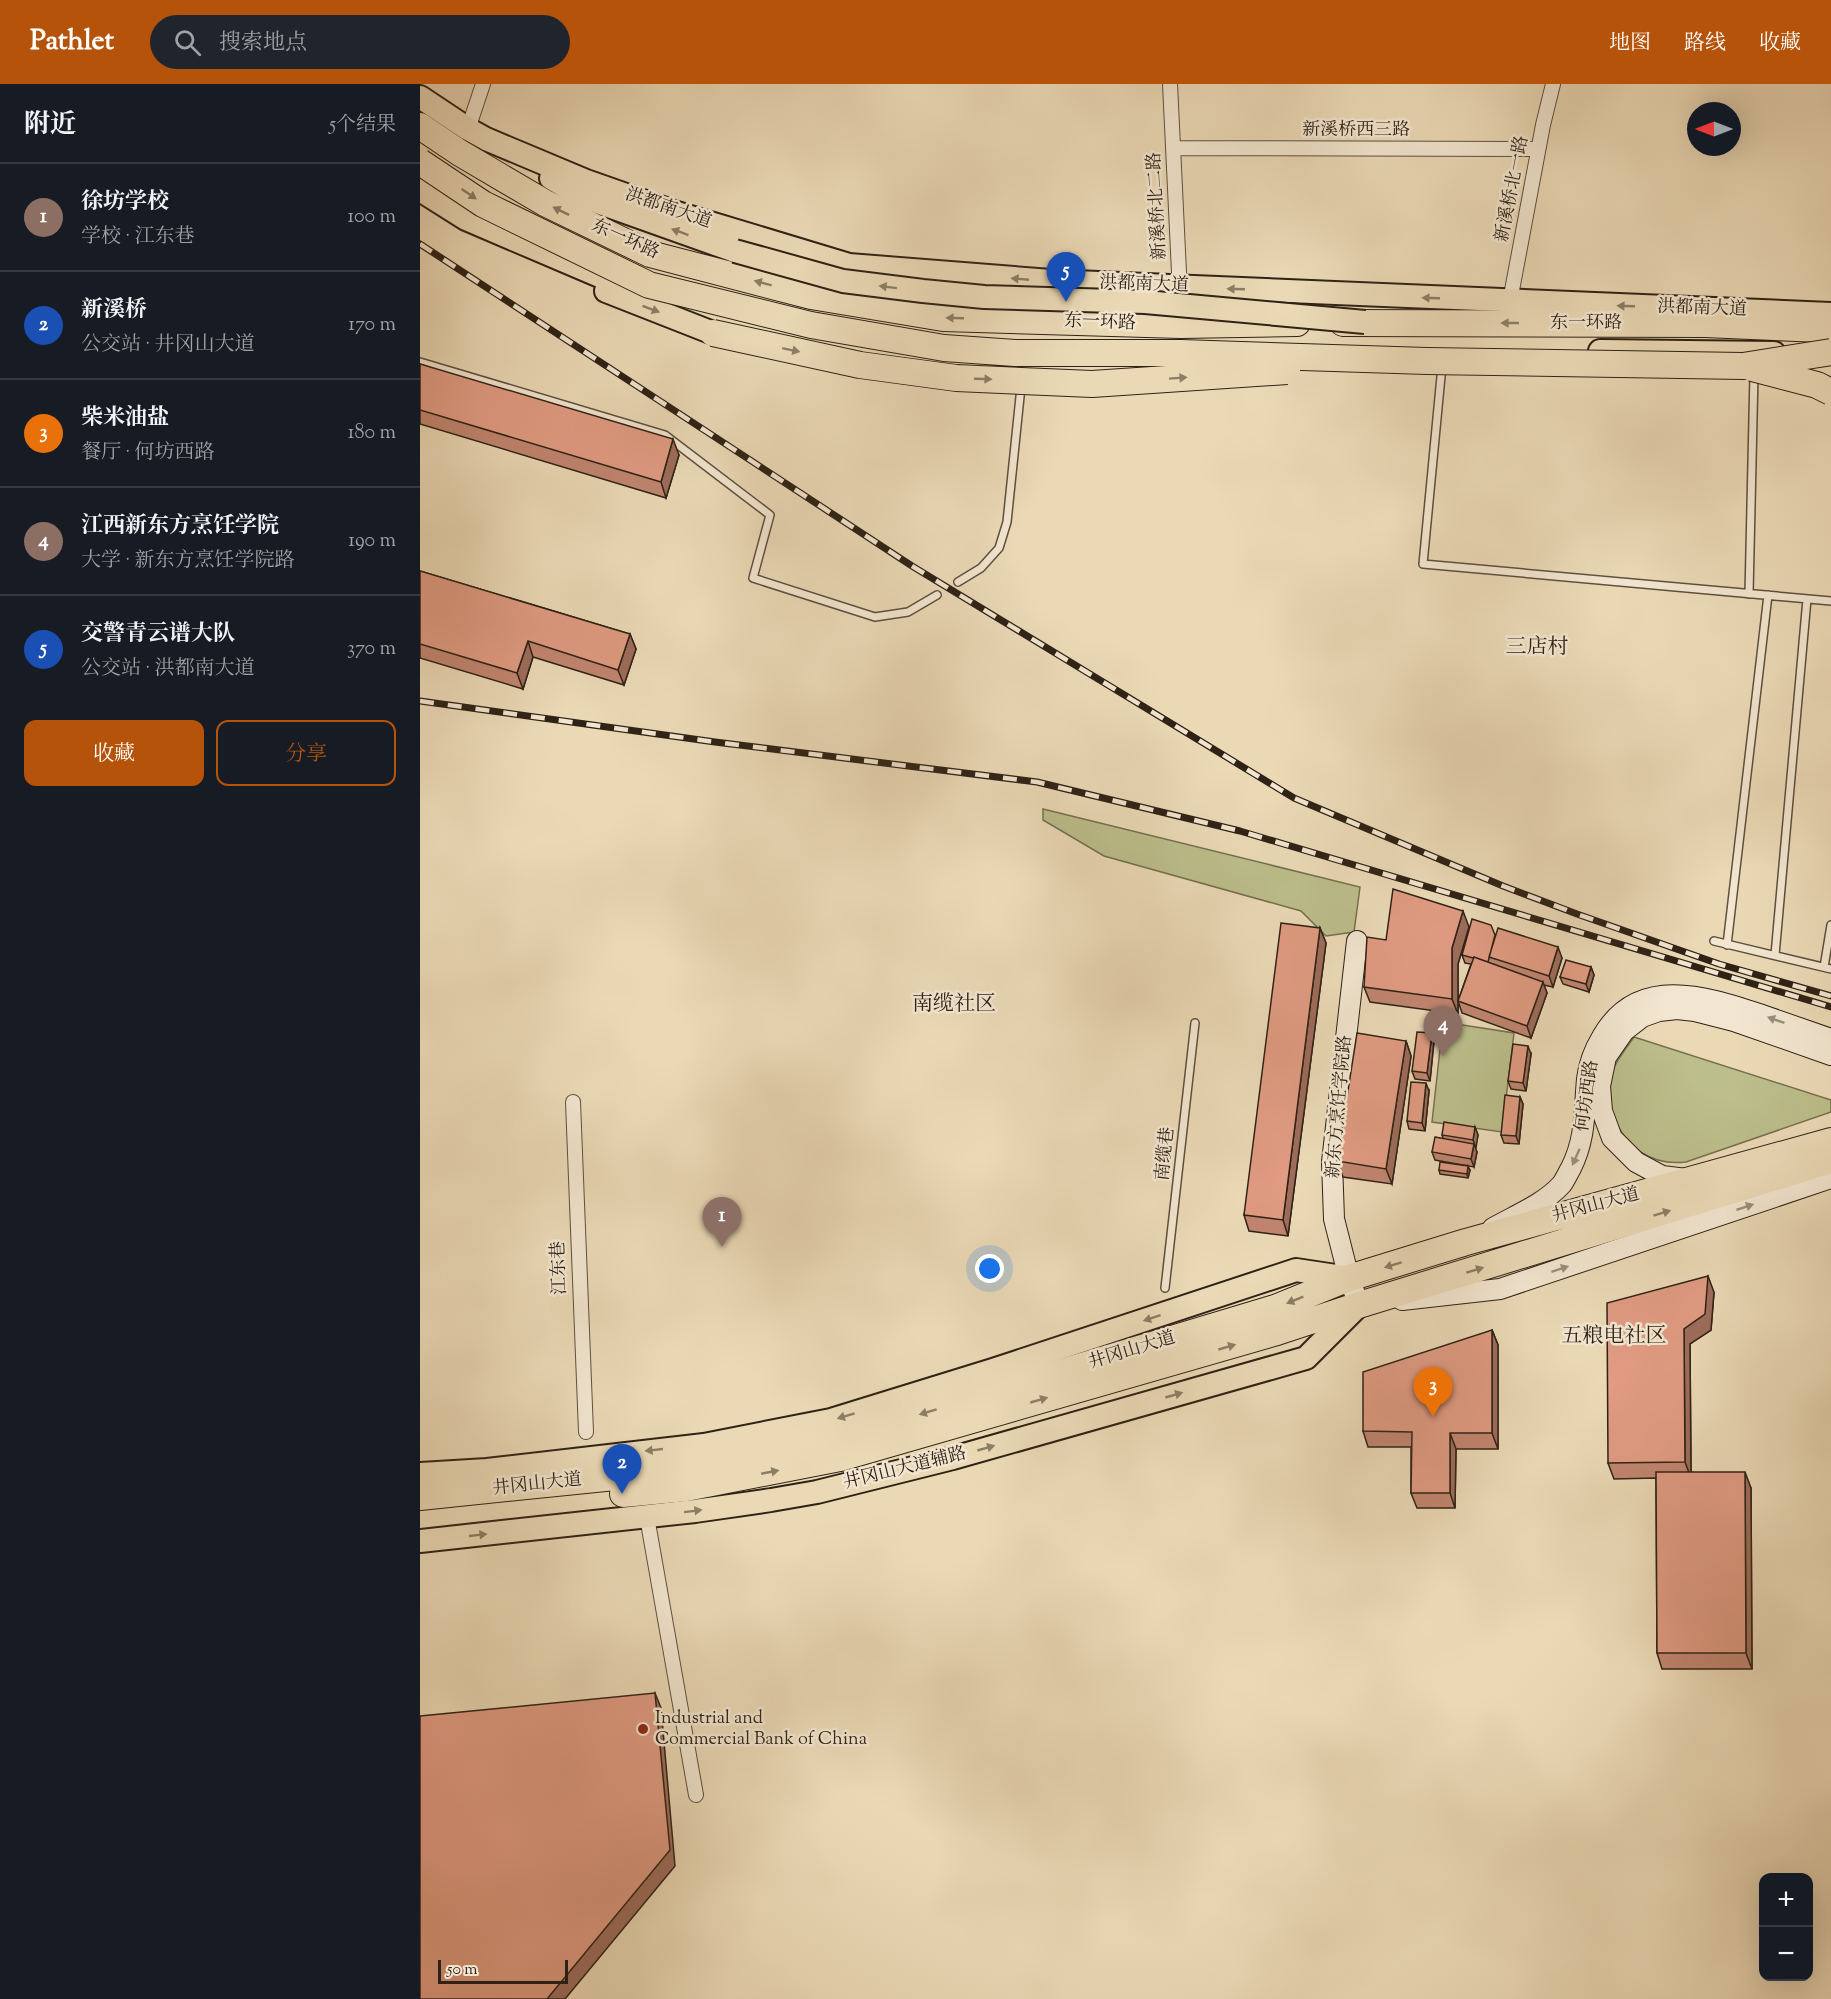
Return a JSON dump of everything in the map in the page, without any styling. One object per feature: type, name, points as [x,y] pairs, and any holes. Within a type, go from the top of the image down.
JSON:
[{"type":"highway","name":"东一环路","points":[[420,126],[460,153],[545,203],[650,254],[811,296],[943,318],[1181,325],[1365,322],[1705,324],[1829,334]]},
{"type":"highway","name":"东一环路","points":[[420,162],[483,204],[649,285],[811,325],[944,348],[1017,364],[1181,353],[1749,360]]},
{"type":"highway","points":[[713,333],[860,365],[956,378],[1081,384],[1435,355]]},
{"type":"highway","points":[[1749,360],[1829,334]]},
{"type":"highway","points":[[1749,360],[1831,392]]},
{"type":"highway","name":"井冈山大道","points":[[420,1497],[684,1470],[846,1437],[1275,1308],[1349,1278],[1466,1242],[1831,1141]]},
{"type":"highway","name":"井冈山大道","points":[[420,1513],[686,1488],[840,1458],[1277,1332],[1831,1160]]},
{"type":"main road","name":"洪都南大道","points":[[420,97],[477,134],[586,181],[677,213],[849,265],[1052,282],[1510,301],[1829,334]]},
{"type":"main road","points":[[477,134],[583,197],[735,252],[843,281],[984,297],[1145,302],[1365,322]]},
{"type":"main road","points":[[420,190],[466,219],[619,297],[713,333]]},
{"type":"main road","points":[[466,219],[609,280],[827,335],[977,343],[1435,355]]},
{"type":"main road","name":"新东方烹饪学院路","points":[[1357,941],[1332,1162],[1334,1219],[1349,1278],[1359,1305]]},
{"type":"main road","name":"何坊西路","points":[[1652,1005],[1663,995],[1680,994],[1704,997],[1831,1039]]},
{"type":"main road","name":"何坊西路","points":[[1466,1242],[1544,1200],[1563,1183],[1579,1152],[1585,1121],[1587,1078],[1592,1054],[1618,1026],[1630,1007],[1652,1005],[1695,1011],[1734,1021],[1831,1056]]},
{"type":"main road","name":"何坊西路","points":[[1618,1026],[1606,1057],[1600,1086],[1602,1111],[1612,1138],[1636,1162],[1662,1176],[1692,1180]]},
{"type":"main road","points":[[1359,1305],[1500,1289],[1831,1178]]},
{"type":"main road","points":[[420,1474],[487,1470],[704,1445],[771,1433],[831,1420],[993,1370],[1296,1270],[1349,1278]]},
{"type":"main road","name":"井冈山大道辅路","points":[[420,1541],[695,1511],[817,1492],[953,1458],[1306,1358],[1359,1305]]},
{"type":"street","points":[[477,134],[483,84]]},
{"type":"street","name":"新溪桥北二路","points":[[1170,84],[1181,325]]},
{"type":"street","name":"新溪桥北一路","points":[[1510,301],[1552,84]]},
{"type":"street","name":"新溪桥西三路","points":[[1173,148],[1538,149]]},
{"type":"street","name":"江东巷","points":[[573,1102],[585,1432]]},
{"type":"street","points":[[647,1516],[696,1795]]},
{"type":"lane","points":[[1435,355],[1423,564],[1831,601]]},
{"type":"lane","points":[[1749,360],[1749,594]]},
{"type":"lane","points":[[420,362],[665,435],[770,515],[753,578],[875,616],[908,612],[936,595]]},
{"type":"lane","points":[[958,582],[981,567],[999,548],[1004,531],[1021,387],[1017,364]]},
{"type":"lane","points":[[1727,945],[1768,595]]},
{"type":"lane","points":[[1775,956],[1806,599]]},
{"type":"lane","points":[[1714,941],[1827,968],[1831,925]]},
{"type":"lane","name":"南缆巷","points":[[1165,1288],[1195,1023]]},
{"type":"green space","points":[[1043,809],[1360,887],[1354,932],[1326,936],[1301,911],[1104,856],[1043,820]]},
{"type":"green space","points":[[1443,1022],[1514,1033],[1502,1132],[1432,1122]]},
{"type":"green space","points":[[1634,1037],[1831,1100],[1831,1112],[1686,1162],[1651,1158],[1633,1146],[1626,1138],[1614,1117],[1609,1099],[1608,1086],[1613,1069]]},
{"type":"building","points":[[420,364],[673,439],[661,482],[420,410]]},
{"type":"building","points":[[420,571],[630,634],[618,670],[528,641],[517,673],[420,644]]},
{"type":"building","points":[[1393,889],[1463,911],[1452,948],[1452,999],[1364,987],[1367,937],[1386,940]]},
{"type":"building","points":[[1472,919],[1491,925],[1495,935],[1488,962],[1462,955]]},
{"type":"building","points":[[1281,923],[1320,928],[1283,1220],[1244,1215]]},
{"type":"building","points":[[1498,928],[1558,947],[1549,976],[1489,957]]},
{"type":"building","points":[[1474,957],[1543,982],[1527,1026],[1458,1001]]},
{"type":"building","points":[[1566,960],[1591,967],[1586,984],[1560,977]]},
{"type":"building","points":[[1417,1032],[1432,1033],[1427,1073],[1412,1071]]},
{"type":"building","points":[[1357,1033],[1406,1041],[1386,1169],[1337,1161]]},
{"type":"building","points":[[1513,1044],[1528,1046],[1523,1083],[1508,1081]]},
{"type":"building","points":[[1411,1082],[1426,1083],[1422,1123],[1407,1121]]},
{"type":"building","points":[[1505,1095],[1520,1097],[1516,1136],[1501,1135]]},
{"type":"building","points":[[1444,1122],[1475,1127],[1473,1140],[1442,1135]]},
{"type":"building","points":[[1435,1137],[1474,1144],[1471,1159],[1432,1152]]},
{"type":"building","points":[[1440,1162],[1468,1166],[1467,1174],[1439,1170]]},
{"type":"building","points":[[1708,1276],[1705,1314],[1684,1329],[1685,1462],[1608,1463],[1607,1303]]},
{"type":"building","points":[[1492,1330],[1492,1433],[1450,1433],[1450,1493],[1411,1493],[1412,1432],[1363,1431],[1363,1372]]},
{"type":"building","points":[[1656,1472],[1745,1472],[1746,1653],[1657,1653]]},
{"type":"building","points":[[655,1693],[670,1850],[547,1999],[420,1999],[420,1716]]},
{"type":"railway","points":[[420,244],[912,566],[1294,798],[1503,886],[1577,914],[1719,964],[1831,996]]},
{"type":"railway","points":[[420,701],[715,742],[1037,782],[1240,831],[1831,1007]]},
{"type":"place","name":"交警青云谱大队","points":[[1066,302]]},
{"type":"place","name":"江西新东方烹饪学院","points":[[1443,1056]]},
{"type":"place","name":"徐坊学校","points":[[722,1247]]},
{"type":"place","name":"柴米油盐","points":[[1433,1417]]},
{"type":"place","name":"新溪桥","points":[[622,1494]]},
{"type":"place","name":"Industrial and Commercial Bank of China","points":[[643,1729]]},
{"type":"district","name":"三店村","points":[[1537,648]]},
{"type":"district","name":"南缆社区","points":[[954,1005]]},
{"type":"district","name":"五粮电社区","points":[[1614,1337]]}]
